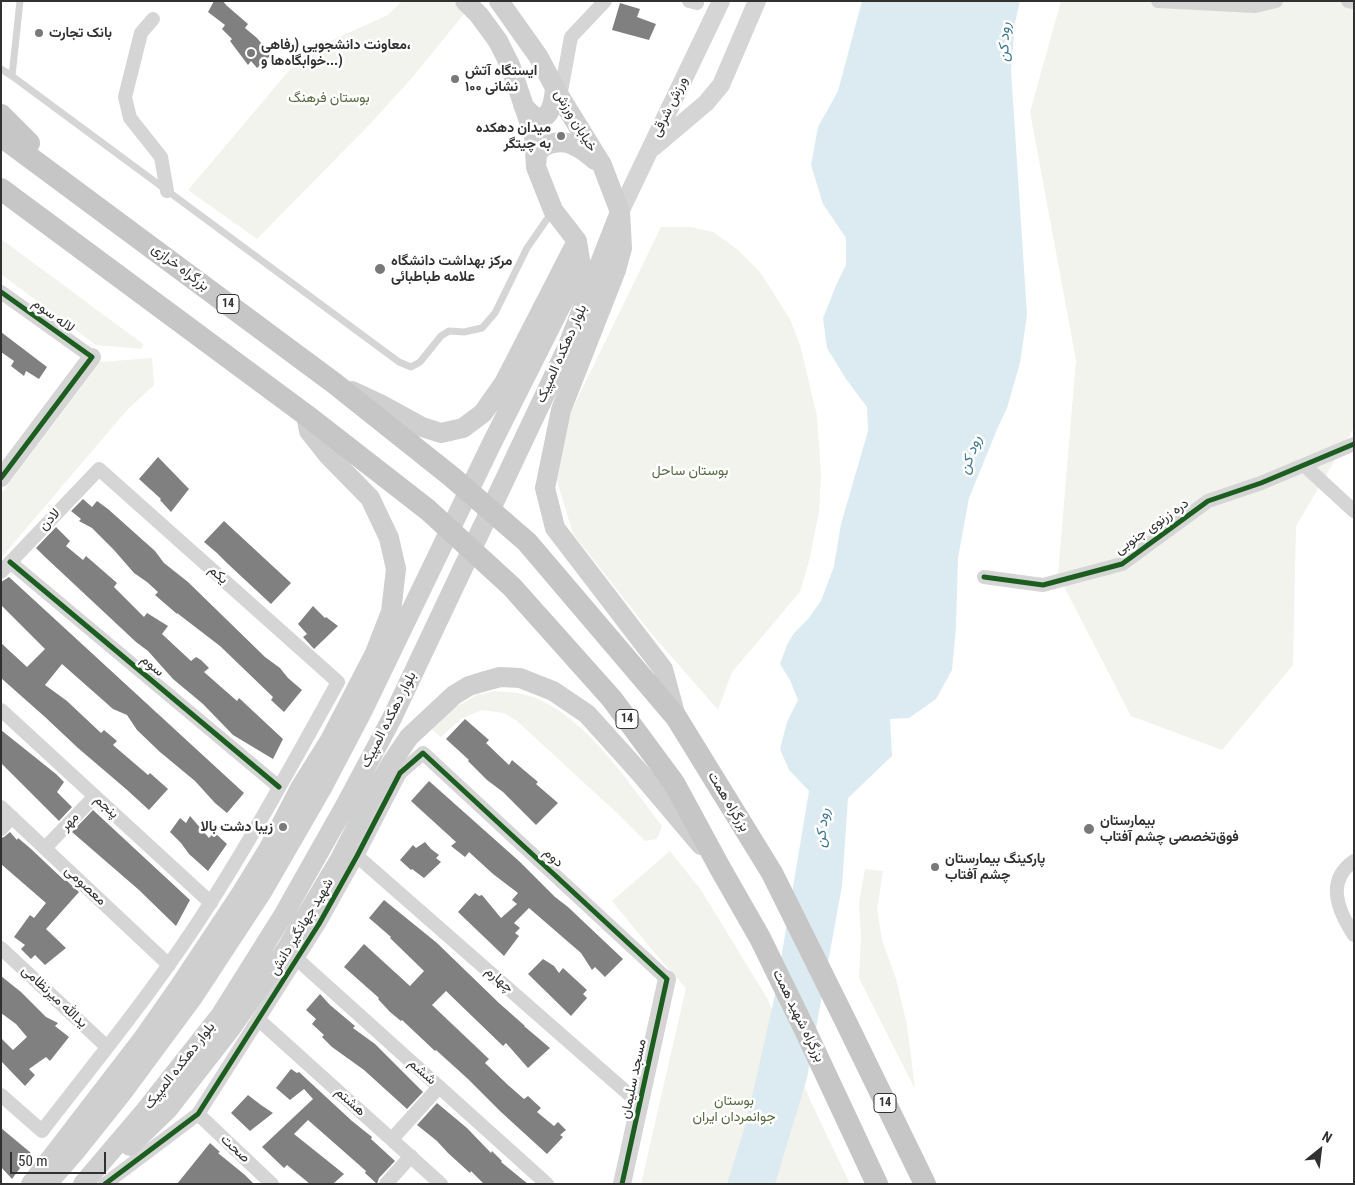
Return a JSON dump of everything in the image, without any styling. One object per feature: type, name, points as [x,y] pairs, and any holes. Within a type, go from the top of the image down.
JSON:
[{"type":"highway","points":[[1,115],[77,192]]},
{"type":"highway","name":"بزرگراه خرازی","points":[[1,136],[334,383],[452,476]]},
{"type":"highway","name":"14","points":[[1,189],[306,415],[428,510],[512,586],[612,699],[663,768],[674,783],[720,868]]},
{"type":"highway","name":"بزرگراه همت","points":[[452,476],[527,542],[676,717],[772,873],[925,1184]]},
{"type":"highway","name":"بزرگراه شهید همت","points":[[720,868],[760,938],[873,1176]]},
{"type":"main road","points":[[334,383],[380,404],[422,427],[441,433],[463,428],[483,413],[504,383],[577,241],[553,210],[536,167],[534,136],[510,66],[498,41],[479,15],[465,1]]},
{"type":"main road","name":"خیابان ورزش","points":[[498,1],[538,56],[602,165],[620,212],[622,248],[616,270],[561,410],[545,488],[555,528],[663,669],[676,717]]},
{"type":"main road","points":[[523,105],[534,116],[545,116],[549,113],[558,93]]},
{"type":"main road","points":[[536,167],[538,153],[544,147],[562,142],[574,145],[602,165]]},
{"type":"main road","name":"بلوار دهکده المپیک","points":[[83,1184],[145,1111],[220,1016],[284,914],[345,806],[392,718],[567,348],[620,212]]},
{"type":"main road","name":"بلوار دهکده المپیک","points":[[35,1184],[75,1152],[122,1093],[193,997],[262,892],[322,788],[363,710],[581,266],[577,241]]},
{"type":"main road","points":[[35,1184],[62,1142],[144,1037],[242,892],[269,848],[300,788],[330,740],[375,653],[391,612],[396,569],[389,538],[370,498],[309,431],[306,415]]},
{"type":"main road","points":[[91,1184],[168,1109],[231,1028],[287,948],[339,861],[392,762],[409,736],[454,695],[470,686],[500,677],[520,678],[553,691],[587,714],[641,774],[720,868]]},
{"type":"street","points":[[558,93],[571,37],[605,1]]},
{"type":"street","name":"ورزش شرقی","points":[[620,212],[721,1]]},
{"type":"street","points":[[650,150],[706,104],[722,84],[757,1]]},
{"type":"street","points":[[1158,1],[1255,6],[1276,1]]},
{"type":"street","points":[[1348,1],[1354,2]]},
{"type":"street","points":[[153,19],[141,33],[126,97],[130,118],[161,157],[167,191]]},
{"type":"street","name":"لاله سوم","points":[[1,292],[92,357]]},
{"type":"street","points":[[1,478],[92,357]]},
{"type":"street","name":"دره زرنوی جنوبی","points":[[984,577],[1043,585],[1122,564],[1208,501],[1261,483],[1354,444]]},
{"type":"street","points":[[1304,465],[1354,511]]},
{"type":"street","name":"لادن","points":[[6,567],[99,468]]},
{"type":"street","name":"یکم","points":[[99,468],[338,682],[279,787]]},
{"type":"street","name":"سوم","points":[[6,567],[279,787]]},
{"type":"street","name":"پنجم","points":[[1,710],[211,903]]},
{"type":"street","name":"شهید جهانگیر دانش","points":[[198,1114],[319,924],[400,773],[424,753]]},
{"type":"street","name":"دوم","points":[[424,753],[667,979]]},
{"type":"street","points":[[1,1094],[42,1131],[108,1047],[169,964],[211,903],[279,787]]},
{"type":"street","name":"مهر","points":[[45,848],[95,796]]},
{"type":"street","points":[[1,829],[6,812]]},
{"type":"street","name":"معصومی","points":[[6,812],[169,964]]},
{"type":"street","name":"چهارم","points":[[357,856],[640,1104]]},
{"type":"street","points":[[1354,861],[1343,870],[1336,891],[1339,907],[1354,935]]},
{"type":"street","name":"یدالله میرنظامی","points":[[1,948],[108,1047]]},
{"type":"street","name":"ششم","points":[[297,960],[547,1184]]},
{"type":"street","name":"مسجد سلیمان","points":[[622,1184],[667,979]]},
{"type":"street","name":"هشتم","points":[[259,1020],[441,1184]]},
{"type":"street","points":[[392,1139],[439,1087]]},
{"type":"street","points":[[105,1184],[198,1114]]},
{"type":"street","name":"صحت","points":[[198,1114],[272,1184]]},
{"type":"street","points":[[386,1184],[411,1156]]},
{"type":"lane","points":[[12,76],[20,1]]},
{"type":"lane","points":[[1,69],[399,362],[410,367],[420,362],[441,336],[450,331],[464,332],[482,328],[495,313],[527,248],[553,210]]},
{"type":"green space","name":"بوستان فرهنگ","points":[[402,1],[453,1],[464,14],[410,80],[370,124],[257,239],[188,190],[304,53],[388,15]]},
{"type":"green space","points":[[1061,1],[1354,1],[1354,428],[1296,526],[1293,665],[1222,750],[1131,716],[1058,575],[1076,360],[1030,112]]},
{"type":"green space","name":"بوستان ساحل","points":[[661,227],[691,227],[713,232],[737,249],[760,272],[790,319],[800,345],[817,416],[821,475],[819,512],[809,561],[800,592],[732,672],[718,710],[651,633],[573,534],[555,474],[568,418]]},
{"type":"green space","points":[[1,239],[143,344],[142,349],[96,345],[1,274]]},
{"type":"green space","points":[[152,358],[154,385],[127,410],[1,558],[1,494],[100,362]]},
{"type":"green space","points":[[495,691],[511,692],[536,698],[574,722],[606,754],[662,826],[657,839],[645,841],[517,721],[504,713],[482,710],[462,718],[441,737],[430,728],[452,709],[477,695]]},
{"type":"green space","name":"بوستان جوانمردان ایران","points":[[670,851],[701,890],[767,998],[811,1102],[850,1184],[641,1184],[686,988],[612,901]]},
{"type":"green space","points":[[865,869],[883,871],[877,909],[882,940],[896,979],[907,1025],[915,1089],[859,978],[861,938],[859,903]]},
{"type":"water","name":"رود کن","points":[[862,1],[1020,1],[1015,23],[1011,70],[1027,315],[1020,363],[1007,408],[969,498],[958,558],[956,627],[952,670],[936,699],[909,718],[890,719],[892,756],[848,798],[842,886],[807,1078],[775,1184],[727,1184],[746,1123],[775,995],[809,791],[789,770],[780,749],[787,722],[798,700],[790,680],[780,664],[794,633],[808,619],[821,601],[834,566],[841,524],[868,431],[867,407],[846,379],[827,348],[823,318],[846,265],[846,238],[823,204],[811,165],[818,127],[838,91]]},
{"type":"building","points":[[214,1],[223,1],[248,24],[245,28],[257,38],[271,55],[257,68],[251,61],[248,65],[230,41],[232,39],[222,29],[225,25],[208,12]]},
{"type":"building","points":[[620,3],[640,9],[637,17],[656,24],[649,40],[612,30]]},
{"type":"building","points":[[1,332],[47,367],[39,379],[26,371],[24,376],[11,366],[14,361],[1,352]]},
{"type":"building","points":[[158,457],[189,489],[171,512],[161,499],[139,479]]},
{"type":"building","points":[[83,499],[92,507],[97,501],[108,509],[302,690],[284,712],[271,700],[273,697],[220,646],[155,595],[158,592],[134,573],[92,528],[79,521],[81,519],[71,511]]},
{"type":"building","points":[[224,521],[291,583],[271,604],[204,542]]},
{"type":"building","points":[[56,527],[70,541],[66,546],[83,560],[86,556],[117,583],[114,587],[144,617],[147,613],[168,626],[162,634],[191,661],[196,657],[201,660],[209,668],[204,672],[237,701],[239,698],[283,739],[273,759],[233,735],[203,704],[173,679],[148,651],[36,548]]},
{"type":"building","points":[[9,577],[244,793],[227,813],[195,781],[137,730],[127,715],[113,709],[62,664],[45,685],[67,701],[101,733],[104,730],[117,741],[113,745],[148,775],[150,773],[168,789],[149,810],[1,678],[1,643],[27,667],[45,649],[1,605],[1,582]]},
{"type":"building","points":[[313,606],[325,618],[338,626],[314,649],[303,637],[307,634],[298,624]]},
{"type":"building","points":[[465,719],[489,740],[486,743],[509,765],[512,760],[538,782],[536,784],[558,803],[536,825],[446,739]]},
{"type":"building","points":[[1,730],[64,782],[57,792],[72,807],[59,821],[1,763]]},
{"type":"building","points":[[429,781],[520,862],[623,959],[605,977],[595,967],[592,970],[581,953],[529,908],[514,923],[520,928],[515,933],[519,936],[504,956],[458,912],[475,893],[479,896],[482,895],[501,918],[517,904],[512,900],[518,893],[469,852],[465,857],[451,846],[456,842],[411,801]]},
{"type":"building","points":[[93,810],[190,900],[176,926],[139,890],[72,832]]},
{"type":"building","points":[[190,816],[209,838],[214,832],[227,844],[208,871],[189,854],[170,832],[180,818],[186,823]]},
{"type":"building","points":[[10,832],[79,892],[46,929],[66,948],[45,965],[35,955],[31,959],[21,949],[25,945],[14,937],[30,915],[34,918],[46,903],[1,864],[1,838]]},
{"type":"building","points":[[425,842],[439,855],[436,858],[441,862],[424,878],[400,860],[413,845],[416,848]]},
{"type":"building","points":[[384,900],[437,943],[499,1003],[550,1048],[528,1068],[506,1043],[503,1046],[446,991],[432,1005],[489,1059],[485,1063],[508,1085],[524,1099],[528,1096],[541,1108],[537,1112],[554,1126],[558,1122],[566,1130],[560,1135],[563,1137],[547,1154],[436,1050],[390,1012],[379,998],[344,967],[364,944],[410,986],[424,971],[391,937],[369,918]]},
{"type":"building","points":[[543,959],[554,966],[559,973],[563,968],[587,990],[583,994],[587,998],[571,1016],[528,974]]},
{"type":"building","points":[[1,976],[21,992],[46,1017],[58,1023],[55,1026],[69,1037],[50,1061],[46,1057],[29,1069],[35,1075],[25,1086],[1,1061],[1,1038],[13,1050],[27,1037],[16,1024],[1,1013]]},
{"type":"building","points":[[320,994],[355,1026],[353,1028],[375,1044],[423,1092],[407,1109],[364,1070],[332,1047],[322,1037],[324,1035],[312,1024],[316,1019],[306,1010]]},
{"type":"building","points":[[291,1069],[297,1073],[299,1072],[372,1137],[371,1139],[395,1161],[379,1178],[377,1184],[365,1173],[366,1171],[308,1120],[294,1134],[344,1174],[333,1184],[310,1184],[287,1165],[284,1168],[262,1147],[313,1099],[304,1089],[290,1100],[276,1088]]},
{"type":"building","points":[[248,1095],[273,1113],[250,1131],[231,1113]]},
{"type":"building","points":[[437,1103],[467,1128],[491,1153],[492,1151],[501,1162],[528,1184],[484,1184],[471,1171],[470,1173],[437,1141],[417,1125]]},
{"type":"building","points":[[1,1128],[31,1153],[12,1179],[1,1167]]},
{"type":"building","points":[[210,1143],[220,1152],[218,1153],[254,1184],[177,1184]]},
{"type":"cycle path","points":[[1,292],[92,357],[1,478]]},
{"type":"cycle path","points":[[984,577],[1043,585],[1122,564],[1208,501],[1261,483],[1354,444]]},
{"type":"cycle path","points":[[10,562],[279,787]]},
{"type":"cycle path","points":[[105,1184],[198,1114],[319,924],[400,773],[423,753],[667,979],[622,1184]]},
{"type":"place","name":"بانک تجارت","points":[[39,33]]},
{"type":"place","name":"معاونت دانشجویی (رفاهی، خوابگاه‌ها و...)","points":[[251,53]]},
{"type":"place","name":"ایستگاه آتش نشانی ۱۰۰","points":[[455,79]]},
{"type":"place","name":"میدان دهکده به چیتگر","points":[[561,136]]},
{"type":"place","name":"مرکز بهداشت دانشگاه علامه طباطبائی","points":[[380,269]]},
{"type":"place","name":"زیبا دشت بالا","points":[[283,827]]},
{"type":"place","name":"بیمارستان فوق‌تخصصی چشم آفتاب","points":[[1089,829]]},
{"type":"place","name":"پاركينگ بيمارستان چشم آفتاب","points":[[935,867]]}]
